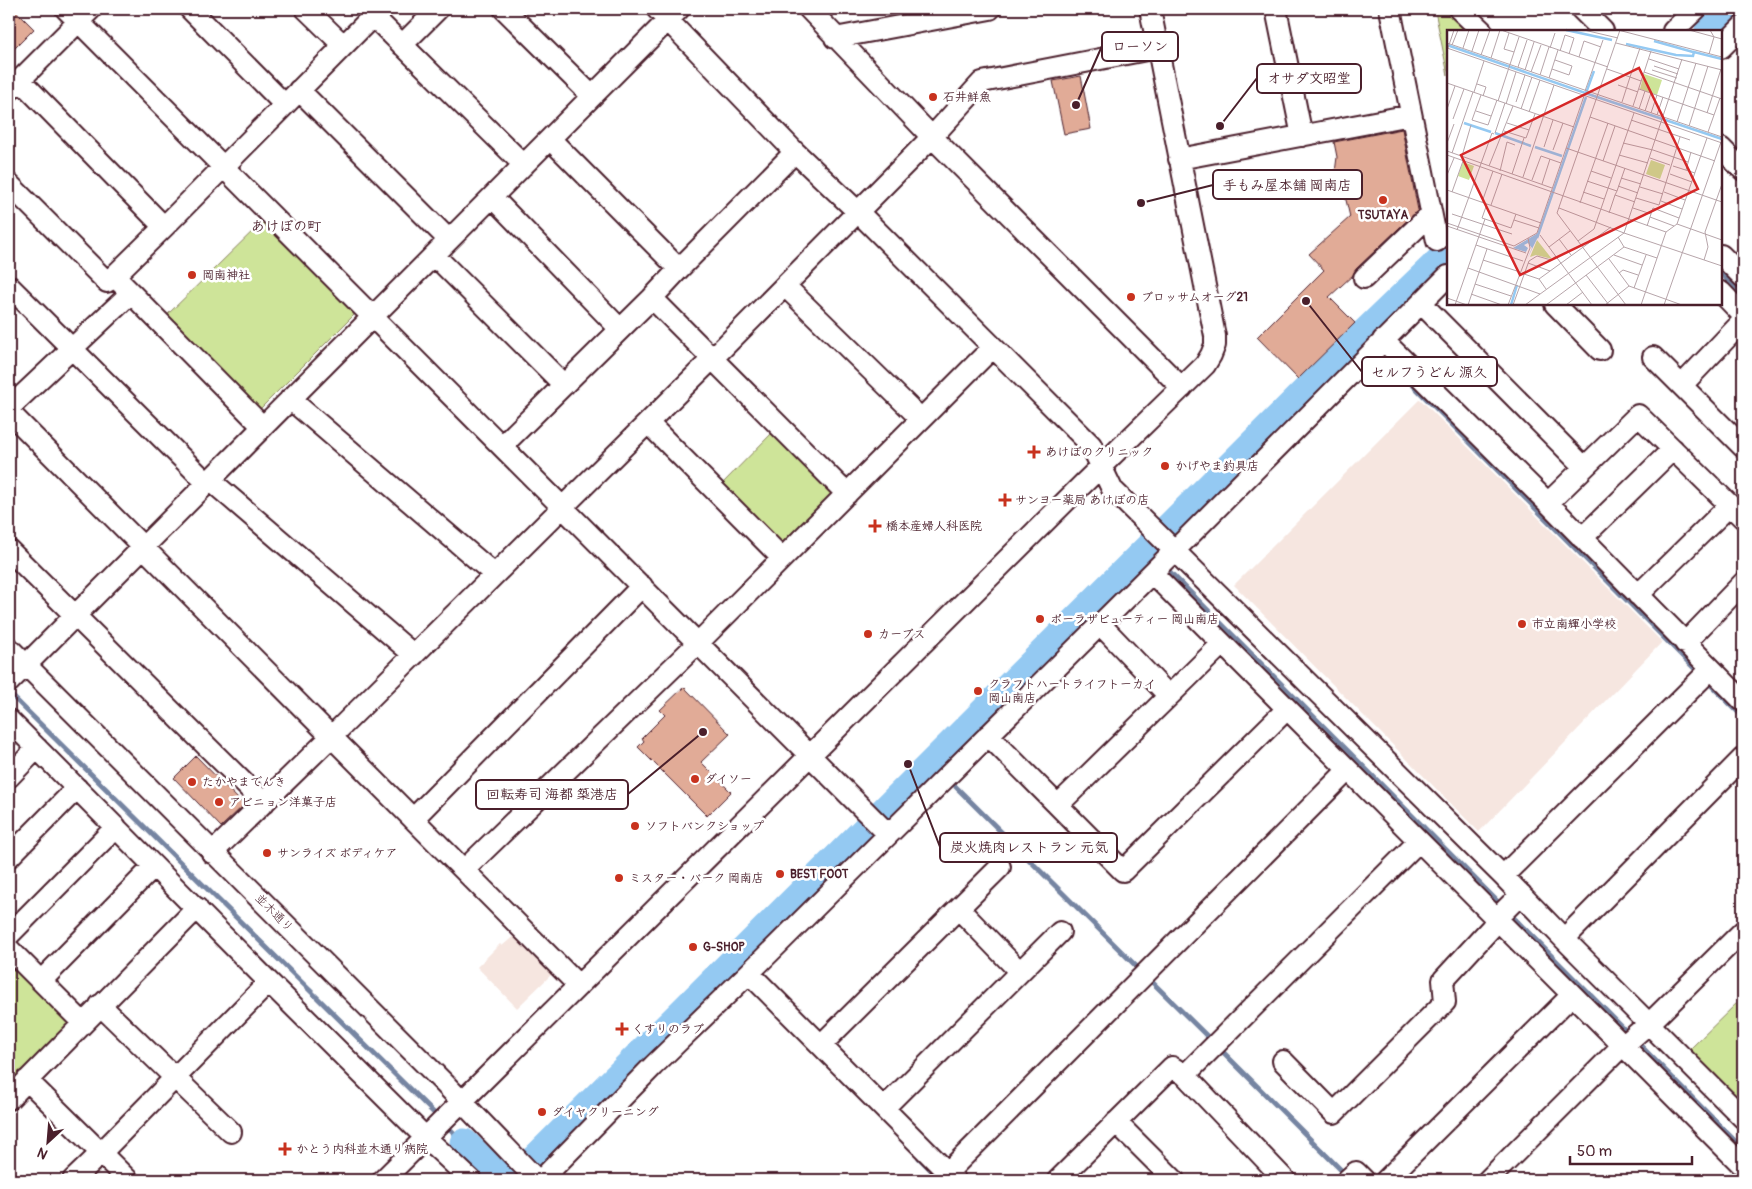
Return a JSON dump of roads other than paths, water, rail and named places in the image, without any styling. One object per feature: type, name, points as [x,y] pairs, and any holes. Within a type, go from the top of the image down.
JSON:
[{"type":"street","points":[[190,9],[285,105]]},
{"type":"street","points":[[306,9],[343,45]]},
{"type":"street","points":[[504,9],[592,96]]},
{"type":"street","points":[[809,9],[932,137],[1182,388]]},
{"type":"street","points":[[835,38],[990,9]]},
{"type":"street","points":[[383,1180],[1205,365],[1215,346],[1215,336],[1150,9]]},
{"type":"street","points":[[1276,9],[1302,136]]},
{"type":"street","points":[[1394,9],[1411,115],[1437,241]]},
{"type":"street","points":[[1459,9],[1481,30]]},
{"type":"street","points":[[1581,9],[1602,30]]},
{"type":"street","points":[[1674,30],[1696,9]]},
{"type":"street","points":[[402,45],[431,11]]},
{"type":"street","points":[[10,680],[550,139],[668,12],[795,152],[1091,445],[1112,489],[1503,876],[1507,908],[1572,995],[1635,1035],[1743,1118]]},
{"type":"street","points":[[164,227],[14,85],[79,13],[223,167],[699,642],[879,825]]},
{"type":"street","points":[[13,197],[107,282],[373,16],[524,165]]},
{"type":"street","points":[[1722,47],[1743,26]]},
{"type":"street","points":[[212,852],[331,737],[713,358],[932,137],[982,82],[1157,48]]},
{"type":"street","points":[[299,90],[449,240]]},
{"type":"street","points":[[1179,159],[1411,115]]},
{"type":"street","points":[[550,139],[679,269]]},
{"type":"street","points":[[1722,149],[1743,170]]},
{"type":"street","points":[[502,446],[652,298],[795,152]]},
{"type":"street","points":[[492,197],[620,329]]},
{"type":"street","points":[[1364,278],[1431,214]]},
{"type":"street","points":[[434,255],[564,385]]},
{"type":"street","points":[[1722,255],[1743,277]]},
{"type":"street","points":[[114,276],[263,427]]},
{"type":"street","points":[[541,1180],[652,1066],[748,973],[879,825],[988,734],[1152,573],[1165,542],[1383,340],[1447,277]]},
{"type":"street","points":[[9,286],[208,482],[414,655]]},
{"type":"street","points":[[784,286],[921,419]]},
{"type":"street","points":[[9,408],[130,293]]},
{"type":"street","points":[[1722,293],[1743,315]]},
{"type":"street","points":[[652,298],[846,494]]},
{"type":"street","points":[[1421,303],[1584,467]]},
{"type":"street","points":[[1556,305],[1600,350]]},
{"type":"street","points":[[1682,385],[1743,321]]},
{"type":"street","points":[[1383,340],[1548,503],[1685,643],[1706,674],[1742,698]]},
{"type":"street","points":[[464,870],[699,642],[993,347]]},
{"type":"street","points":[[1654,357],[1743,447]]},
{"type":"street","points":[[290,400],[494,574]]},
{"type":"street","points":[[9,412],[578,985]]},
{"type":"street","points":[[1548,503],[1638,415],[1736,511],[1638,595]]},
{"type":"street","points":[[648,423],[782,558]]},
{"type":"street","points":[[1582,538],[1673,448]]},
{"type":"street","points":[[9,550],[264,803]]},
{"type":"street","points":[[1152,573],[1419,841],[1507,908],[1564,939],[1635,1035],[1743,1166]]},
{"type":"street","points":[[1685,643],[1743,583]]},
{"type":"street","points":[[413,819],[642,586]]},
{"type":"street","points":[[1100,624],[1169,696]]},
{"type":"street","points":[[1058,805],[1222,644]]},
{"type":"street","name":"並木通り","points":[[9,648],[212,852],[456,1108],[537,1180]]},
{"type":"street","points":[[1503,876],[1706,674]]},
{"type":"street","points":[[988,734],[1123,871],[1287,709]]},
{"type":"street","points":[[9,720],[269,982],[430,1134],[471,1180]]},
{"type":"street","points":[[9,777],[37,748]]},
{"type":"street","points":[[1564,939],[1743,758]]},
{"type":"street","points":[[748,973],[822,1044],[884,1108],[946,1177],[1145,973],[1348,770]]},
{"type":"street","points":[[9,857],[77,788]]},
{"type":"street","points":[[9,936],[116,827]]},
{"type":"street","points":[[1185,1075],[1419,841]]},
{"type":"street","points":[[41,981],[154,866]]},
{"type":"street","points":[[822,1044],[1000,867]]},
{"type":"street","points":[[9,1099],[197,908]]},
{"type":"street","points":[[1283,1061],[1334,1113],[1444,1002],[1443,980],[1507,908]]},
{"type":"street","points":[[959,909],[1020,972]]},
{"type":"street","points":[[1488,1180],[1743,931]]},
{"type":"street","points":[[884,1108],[1060,932]]},
{"type":"street","points":[[9,948],[83,1023]]},
{"type":"street","points":[[74,1180],[269,982]]},
{"type":"street","points":[[1386,1180],[1572,995]]},
{"type":"street","points":[[100,1005],[231,1132]]},
{"type":"street","points":[[1058,1180],[1172,1067],[1185,1075],[1285,1180]]},
{"type":"street","points":[[28,1080],[128,1180]]},
{"type":"street","points":[[1116,1122],[1174,1180]]},
{"type":"waterway","points":[[1710,30],[1732,9]]},
{"type":"waterway","points":[[532,1162],[1345,352],[1447,254]]},
{"type":"waterway","points":[[1722,274],[1743,296]]},
{"type":"waterway","points":[[1362,335],[1366,338]]},
{"type":"waterway","points":[[1391,363],[1701,675]]},
{"type":"waterway","points":[[1147,549],[1151,553]]},
{"type":"waterway","points":[[1170,572],[1503,907]]},
{"type":"waterway","points":[[1707,681],[1743,717]]},
{"type":"waterway","points":[[9,693],[439,1118]]},
{"type":"waterway","points":[[932,763],[936,767]]},
{"type":"waterway","points":[[956,787],[1142,972]]},
{"type":"waterway","points":[[1509,913],[1630,1035]]},
{"type":"waterway","points":[[729,966],[736,973]]},
{"type":"waterway","points":[[1148,978],[1213,1042]]},
{"type":"waterway","points":[[1636,1041],[1743,1149]]},
{"type":"waterway","points":[[1219,1048],[1346,1175]]},
{"type":"waterway","points":[[445,1124],[464,1143]]},
{"type":"waterway","points":[[464,1143],[502,1180]]},
{"type":"waterway","points":[[919,1158],[937,1176]]},
{"type":"place","name":"石井鮮魚","points":[[933,97]]},
{"type":"place","name":"ローソン","points":[[1076,105]]},
{"type":"place","name":"オサダ文昭堂","points":[[1220,126]]},
{"type":"place","name":"TSUTAYA","points":[[1383,200]]},
{"type":"place","name":"手もみ屋本舗 岡南店","points":[[1141,203]]},
{"type":"place","name":"岡南神社","points":[[192,275]]},
{"type":"place","name":"ブロッサムオーグ21","points":[[1131,297]]},
{"type":"place","name":"セルフうどん 源久","points":[[1306,301]]},
{"type":"place","name":"あけぼのクリニック","points":[[1034,452]]},
{"type":"place","name":"かげやま釣具店","points":[[1165,466]]},
{"type":"place","name":"サンヨー薬局 あけぼの店","points":[[1005,500]]},
{"type":"place","name":"橋本産婦人科医院","points":[[875,526]]},
{"type":"place","name":"ポーラザビューティー 岡山南店","points":[[1040,619]]},
{"type":"place","name":"市立南輝小学校","points":[[1522,624]]},
{"type":"place","name":"カーブス","points":[[868,634]]},
{"type":"place","name":"クラフトハートライフトーカイ 岡山南店","points":[[978,691]]},
{"type":"place","name":"回転寿司 海都 築港店","points":[[703,732]]},
{"type":"place","name":"炭火焼肉レストラン 元気","points":[[908,764]]},
{"type":"place","name":"ダイソー","points":[[695,779]]},
{"type":"place","name":"たかやまでんき","points":[[192,782]]},
{"type":"place","name":"アビニョン洋菓子店","points":[[219,802]]},
{"type":"place","name":"ソフトバンクショップ","points":[[635,826]]},
{"type":"place","name":"サンライズ ボディケア","points":[[267,853]]},
{"type":"place","name":"BEST FOOT","points":[[780,874]]},
{"type":"place","name":"ミスター・バーク 岡南店","points":[[619,878]]},
{"type":"place","name":"G-SHOP","points":[[693,947]]},
{"type":"place","name":"くすりのラブ","points":[[622,1029]]},
{"type":"place","name":"ダイヤクリーニング","points":[[542,1112]]},
{"type":"place","name":"かとう内科並木通り病院","points":[[285,1149]]},
{"type":"district","name":"あけぼの町","points":[[286,226]]}]
